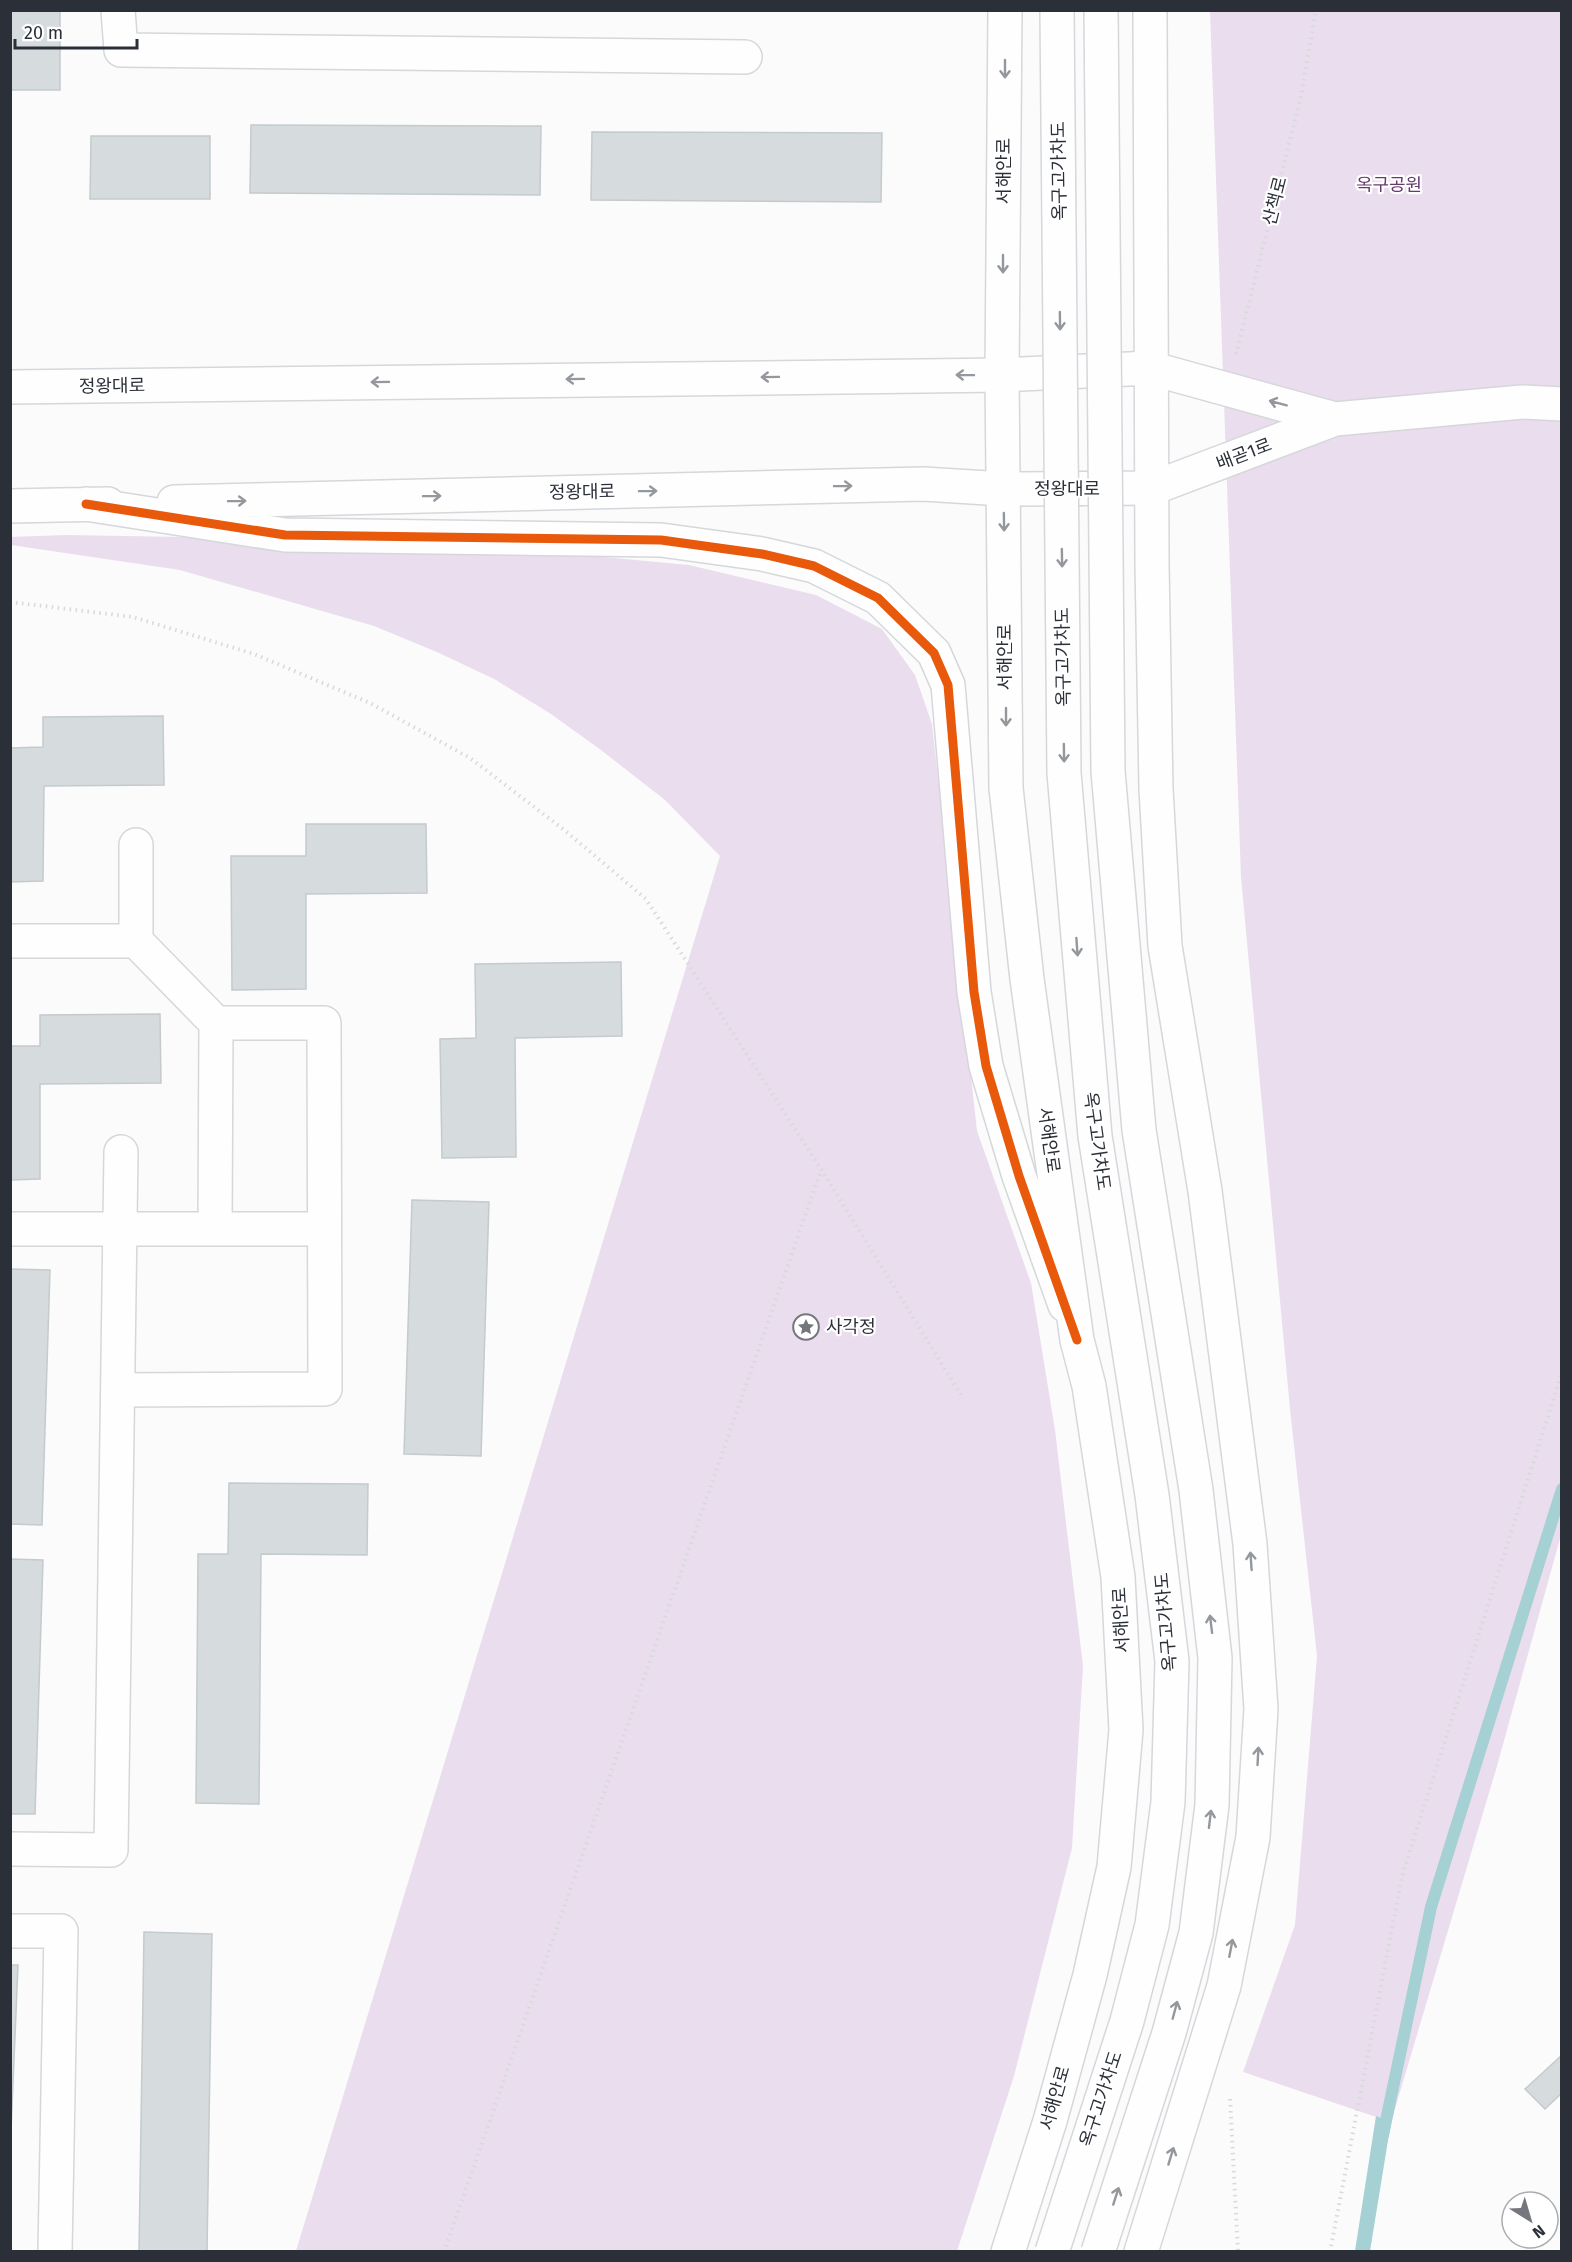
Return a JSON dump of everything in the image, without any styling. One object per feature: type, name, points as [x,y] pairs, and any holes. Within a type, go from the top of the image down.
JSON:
[{"type":"main road","points":[[118,10],[121,50],[746,57]]},
{"type":"main road","name":"서해안로","points":[[1005,10],[1002,375],[1006,788],[1028,990],[1077,1340],[1089,1386],[1118,1578],[1126,1730],[1114,1867],[1090,1975],[1050,2121],[1008,2252]]},
{"type":"main road","name":"옥구고가차도","points":[[1052,2252],[1127,2021],[1152,1925],[1168,1802],[1172,1660],[1150,1484],[1095,1136],[1064,772],[1057,10]]},
{"type":"main road","points":[[1098,2252],[1169,2034],[1196,1934],[1212,1805],[1215,1658],[1196,1490],[1138,1130],[1108,771],[1101,10]]},
{"type":"main road","points":[[1141,2252],[1224,1986],[1253,1837],[1261,1709],[1250,1544],[1205,1191],[1165,946],[1156,789],[1150,368],[1150,10]]},
{"type":"main road","name":"정왕대로","points":[[10,387],[1002,375],[1150,368]]},
{"type":"main road","name":"배곧1로","points":[[1150,368],[1335,419]]},
{"type":"main road","name":"배곧1로","points":[[1153,488],[1335,419],[1522,402],[1562,404]]},
{"type":"main road","name":"정왕대로","points":[[10,506],[923,484],[1004,489],[1153,488]]},
{"type":"main road","points":[[86,504],[285,535],[660,540],[762,554],[814,566],[878,598],[934,653],[948,685],[974,992],[986,1066],[1019,1176],[1077,1340]]},
{"type":"main road","points":[[136,845],[136,941],[216,1023],[215,1229]]},
{"type":"main road","points":[[10,942],[136,941]]},
{"type":"main road","points":[[118,1390],[325,1389],[324,1023],[216,1023]]},
{"type":"main road","points":[[10,1849],[111,1850],[121,1152]]},
{"type":"main road","points":[[10,1229],[323,1229]]},
{"type":"main road","points":[[10,1930],[61,1931],[55,2252]]},
{"type":"path","points":[[10,602],[133,617],[254,654],[370,703],[470,758],[563,829],[646,899],[821,1169],[963,1398]]},
{"type":"path","points":[[444,2252],[821,1169]]},
{"type":"path","points":[[1330,2252],[1402,1876],[1562,1372]]},
{"type":"path","points":[[1229,2090],[1238,2252]]},
{"type":"green space","name":"옥구공원","points":[[1210,11],[1561,11],[1561,1535],[1497,1766],[1391,2122],[1243,2072],[1295,1925],[1317,1656],[1290,1409],[1241,877]]},
{"type":"green space","points":[[66,535],[182,537],[281,546],[561,553],[689,565],[816,595],[882,629],[915,675],[932,724],[977,1131],[1031,1283],[1055,1430],[1083,1666],[1072,1848],[1014,2076],[957,2251],[296,2251],[720,856],[665,800],[551,714],[496,680],[374,626],[180,570],[11,545],[10,537]]},
{"type":"water","points":[[1376,2116],[1391,2122],[1370,2251],[1355,2251]]},
{"type":"building","points":[[10,10],[60,10],[60,90],[10,90]]},
{"type":"building","points":[[251,125],[541,126],[540,195],[250,193]]},
{"type":"building","points":[[592,132],[882,133],[881,202],[591,200]]},
{"type":"building","points":[[91,136],[210,136],[210,199],[90,199]]},
{"type":"building","points":[[163,716],[164,785],[44,786],[43,881],[10,882],[10,748],[43,747],[43,717]]},
{"type":"building","points":[[306,824],[426,824],[427,893],[306,894],[306,989],[232,990],[231,856],[306,856]]},
{"type":"building","points":[[621,962],[622,1036],[515,1038],[516,1157],[442,1158],[440,1039],[476,1038],[475,964]]},
{"type":"building","points":[[160,1014],[161,1083],[40,1084],[40,1179],[10,1180],[10,1046],[40,1046],[40,1015]]},
{"type":"building","points":[[412,1200],[489,1202],[481,1456],[404,1454]]},
{"type":"building","points":[[10,1269],[50,1270],[42,1525],[10,1524]]},
{"type":"building","points":[[229,1483],[368,1484],[367,1555],[261,1554],[259,1804],[196,1803],[198,1554],[228,1554]]},
{"type":"building","points":[[10,1559],[43,1560],[35,1814],[10,1814]]},
{"type":"building","points":[[144,1932],[212,1934],[207,2252],[139,2252]]},
{"type":"building","points":[[10,1965],[18,1965],[10,2155]]},
{"type":"building","points":[[1562,2055],[1562,2093],[1545,2109],[1525,2089]]},
{"type":"waterway","points":[[1383,2135],[1431,1907],[1562,1489]]},
{"type":"cycle path","points":[[86,504],[285,535],[661,540],[762,554],[814,566],[878,598],[934,653],[948,685],[974,992],[986,1066],[1019,1176],[1077,1340]]},
{"type":"place","name":"사각정","points":[[806,1327]]}]
